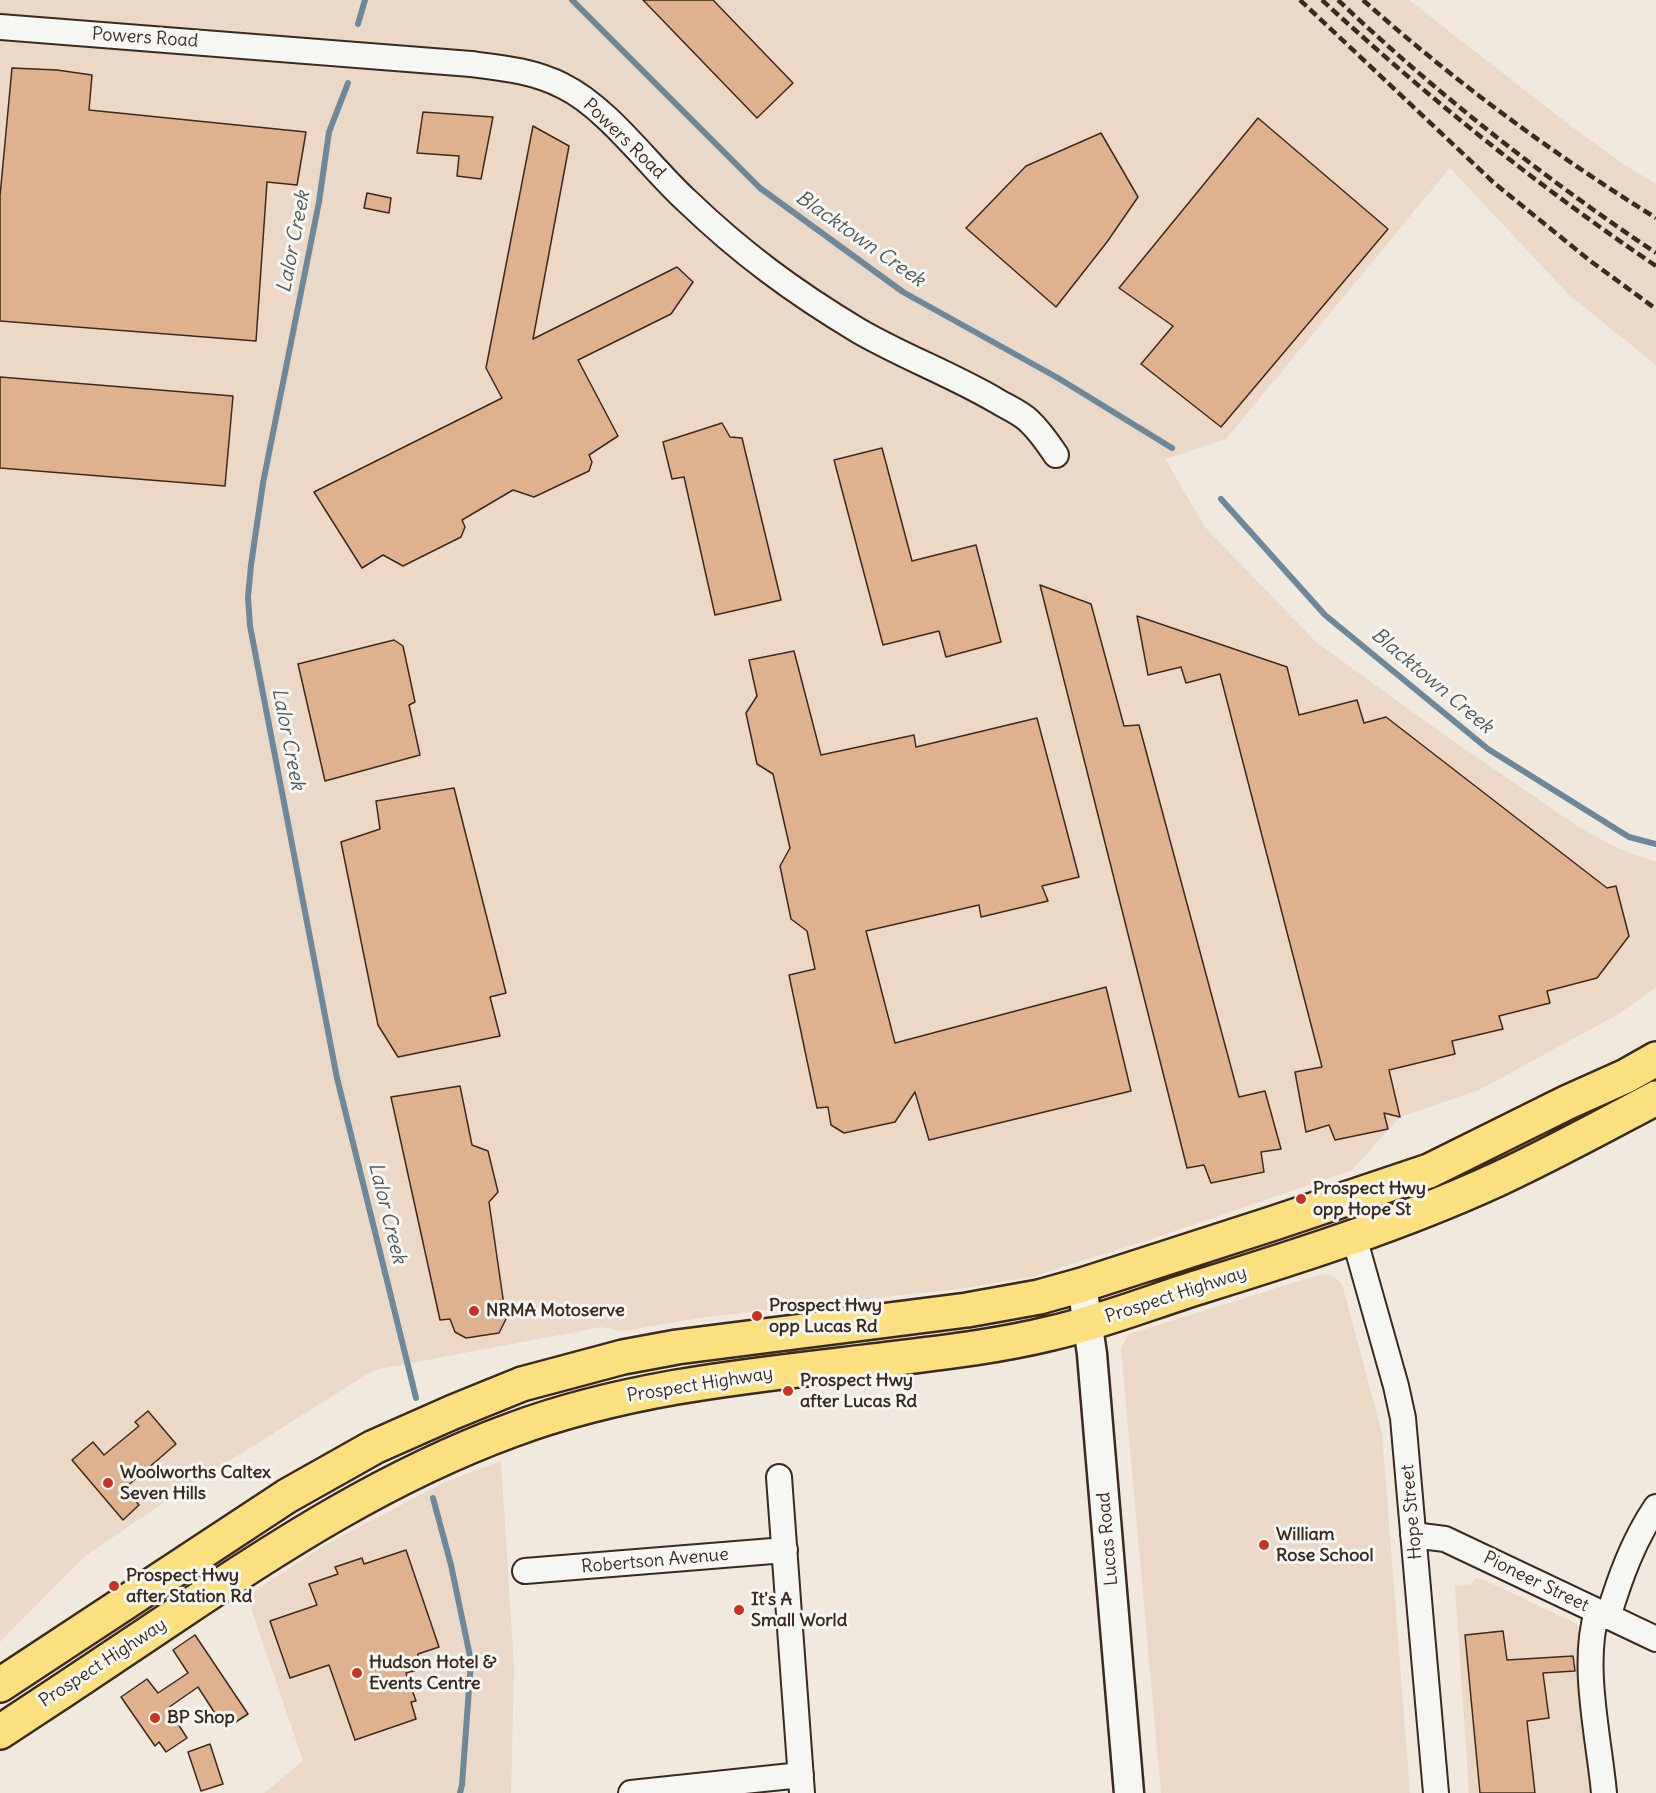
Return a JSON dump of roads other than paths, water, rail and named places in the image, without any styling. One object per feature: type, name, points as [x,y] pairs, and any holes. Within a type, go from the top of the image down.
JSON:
[{"type":"main road","points":[[0,1685],[297,1490],[374,1447],[522,1384],[623,1357],[677,1347],[967,1310],[1039,1297],[1082,1285],[1429,1171],[1626,1076],[1656,1059]]},
{"type":"main road","name":"Prospect Highway","points":[[0,1732],[299,1535],[387,1484],[460,1450],[513,1429],[584,1407],[643,1393],[705,1382],[954,1351],[1054,1333],[1354,1237],[1494,1181],[1596,1131],[1656,1098]]},
{"type":"street","name":"Powers Road","points":[[0,27],[471,64],[518,70],[543,77],[565,86],[608,120],[684,199],[741,250],[793,290],[862,332],[987,395],[1027,419],[1046,439],[1056,455]]},
{"type":"street","name":"Hope Street","points":[[1354,1237],[1403,1418],[1436,1793]]},
{"type":"street","name":"Lucas Road","points":[[1082,1285],[1088,1323],[1102,1468],[1129,1793]]},
{"type":"street","points":[[631,1793],[802,1784],[779,1477]]},
{"type":"street","points":[[1604,1793],[1591,1675],[1593,1626],[1603,1615],[1645,1523],[1656,1507]]},
{"type":"street","name":"Pioneer Street","points":[[1413,1536],[1445,1539],[1656,1639]]},
{"type":"street","name":"Robertson Avenue","points":[[525,1572],[785,1550]]},
{"type":"waterway","name":"Lalor Creek","points":[[358,24],[365,0]]},
{"type":"waterway","name":"Blacktown Creek","points":[[572,0],[760,188],[903,292],[1058,378],[1172,448]]},
{"type":"waterway","name":"Lalor Creek","points":[[348,83],[329,132],[319,202],[263,483],[248,597],[250,626],[337,1078],[416,1398]]},
{"type":"waterway","name":"Blacktown Creek","points":[[1221,499],[1325,615],[1488,749],[1629,837],[1656,844]]},
{"type":"waterway","name":"Lalor Creek","points":[[433,1498],[451,1565],[471,1661],[460,1793]]},
{"type":"railway","points":[[1300,0],[1493,182],[1589,260],[1656,309]]},
{"type":"railway","points":[[1322,0],[1484,139],[1612,236],[1656,266]]},
{"type":"railway","points":[[1338,0],[1413,68],[1532,165],[1656,253]]},
{"type":"railway","points":[[1363,0],[1397,30],[1505,115],[1656,218]]},
{"type":"place","name":"Prospect Hwy opp Hope St","points":[[1301,1199]]},
{"type":"place","name":"NRMA Motoserve","points":[[474,1311]]},
{"type":"place","name":"Prospect Hwy opp Lucas Rd","points":[[757,1316]]},
{"type":"place","name":"Prospect Hwy after Lucas Rd","points":[[788,1391]]},
{"type":"place","name":"Woolworths Caltex Seven Hills","points":[[108,1483]]},
{"type":"place","name":"William Rose School","points":[[1264,1545]]},
{"type":"place","name":"Prospect Hwy after Station Rd","points":[[114,1586]]},
{"type":"place","name":"It's A Small World","points":[[739,1610]]},
{"type":"place","name":"Hudson Hotel & Events Centre","points":[[357,1673]]},
{"type":"place","name":"BP Shop","points":[[155,1718]]}]
